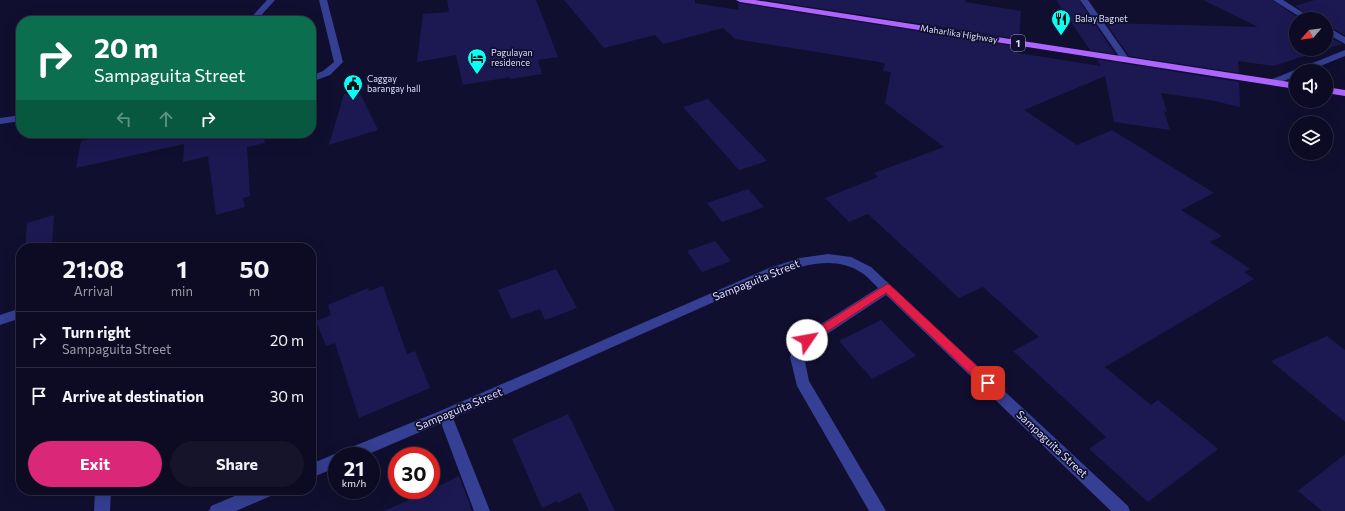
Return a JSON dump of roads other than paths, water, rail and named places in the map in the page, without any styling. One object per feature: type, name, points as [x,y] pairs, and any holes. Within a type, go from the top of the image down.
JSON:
[{"type":"main road","name":"Maharlika Highway","points":[[740,0],[1289,85]]},
{"type":"main road","points":[[1333,91],[1345,93]]},
{"type":"street","points":[[257,16],[271,0]]},
{"type":"street","points":[[316,78],[333,70],[339,62],[323,0]]},
{"type":"street","points":[[1084,0],[1126,60]]},
{"type":"street","points":[[1277,0],[1297,12]]},
{"type":"street","points":[[1333,33],[1345,41]]},
{"type":"street","points":[[1318,64],[1345,53]]},
{"type":"street","points":[[1273,82],[1289,76]]},
{"type":"street","points":[[0,121],[16,119]]},
{"type":"street","name":"Sampaguita Street","points":[[369,447],[773,272],[804,261],[827,258],[848,260],[867,270],[1122,511]]},
{"type":"street","points":[[878,511],[802,382],[797,357],[807,340],[887,288]]},
{"type":"street","points":[[0,320],[16,315]]},
{"type":"street","points":[[445,415],[482,511]]},
{"type":"street","points":[[316,469],[328,464]]},
{"type":"street","points":[[102,511],[103,495]]},
{"type":"street","points":[[217,511],[255,495]]},
{"type":"place","name":"Balay Bagnet","points":[[1061,36]]},
{"type":"place","name":"Pagulayan residence","points":[[477,75]]},
{"type":"place","name":"Caggay barangay hall","points":[[353,101]]}]
